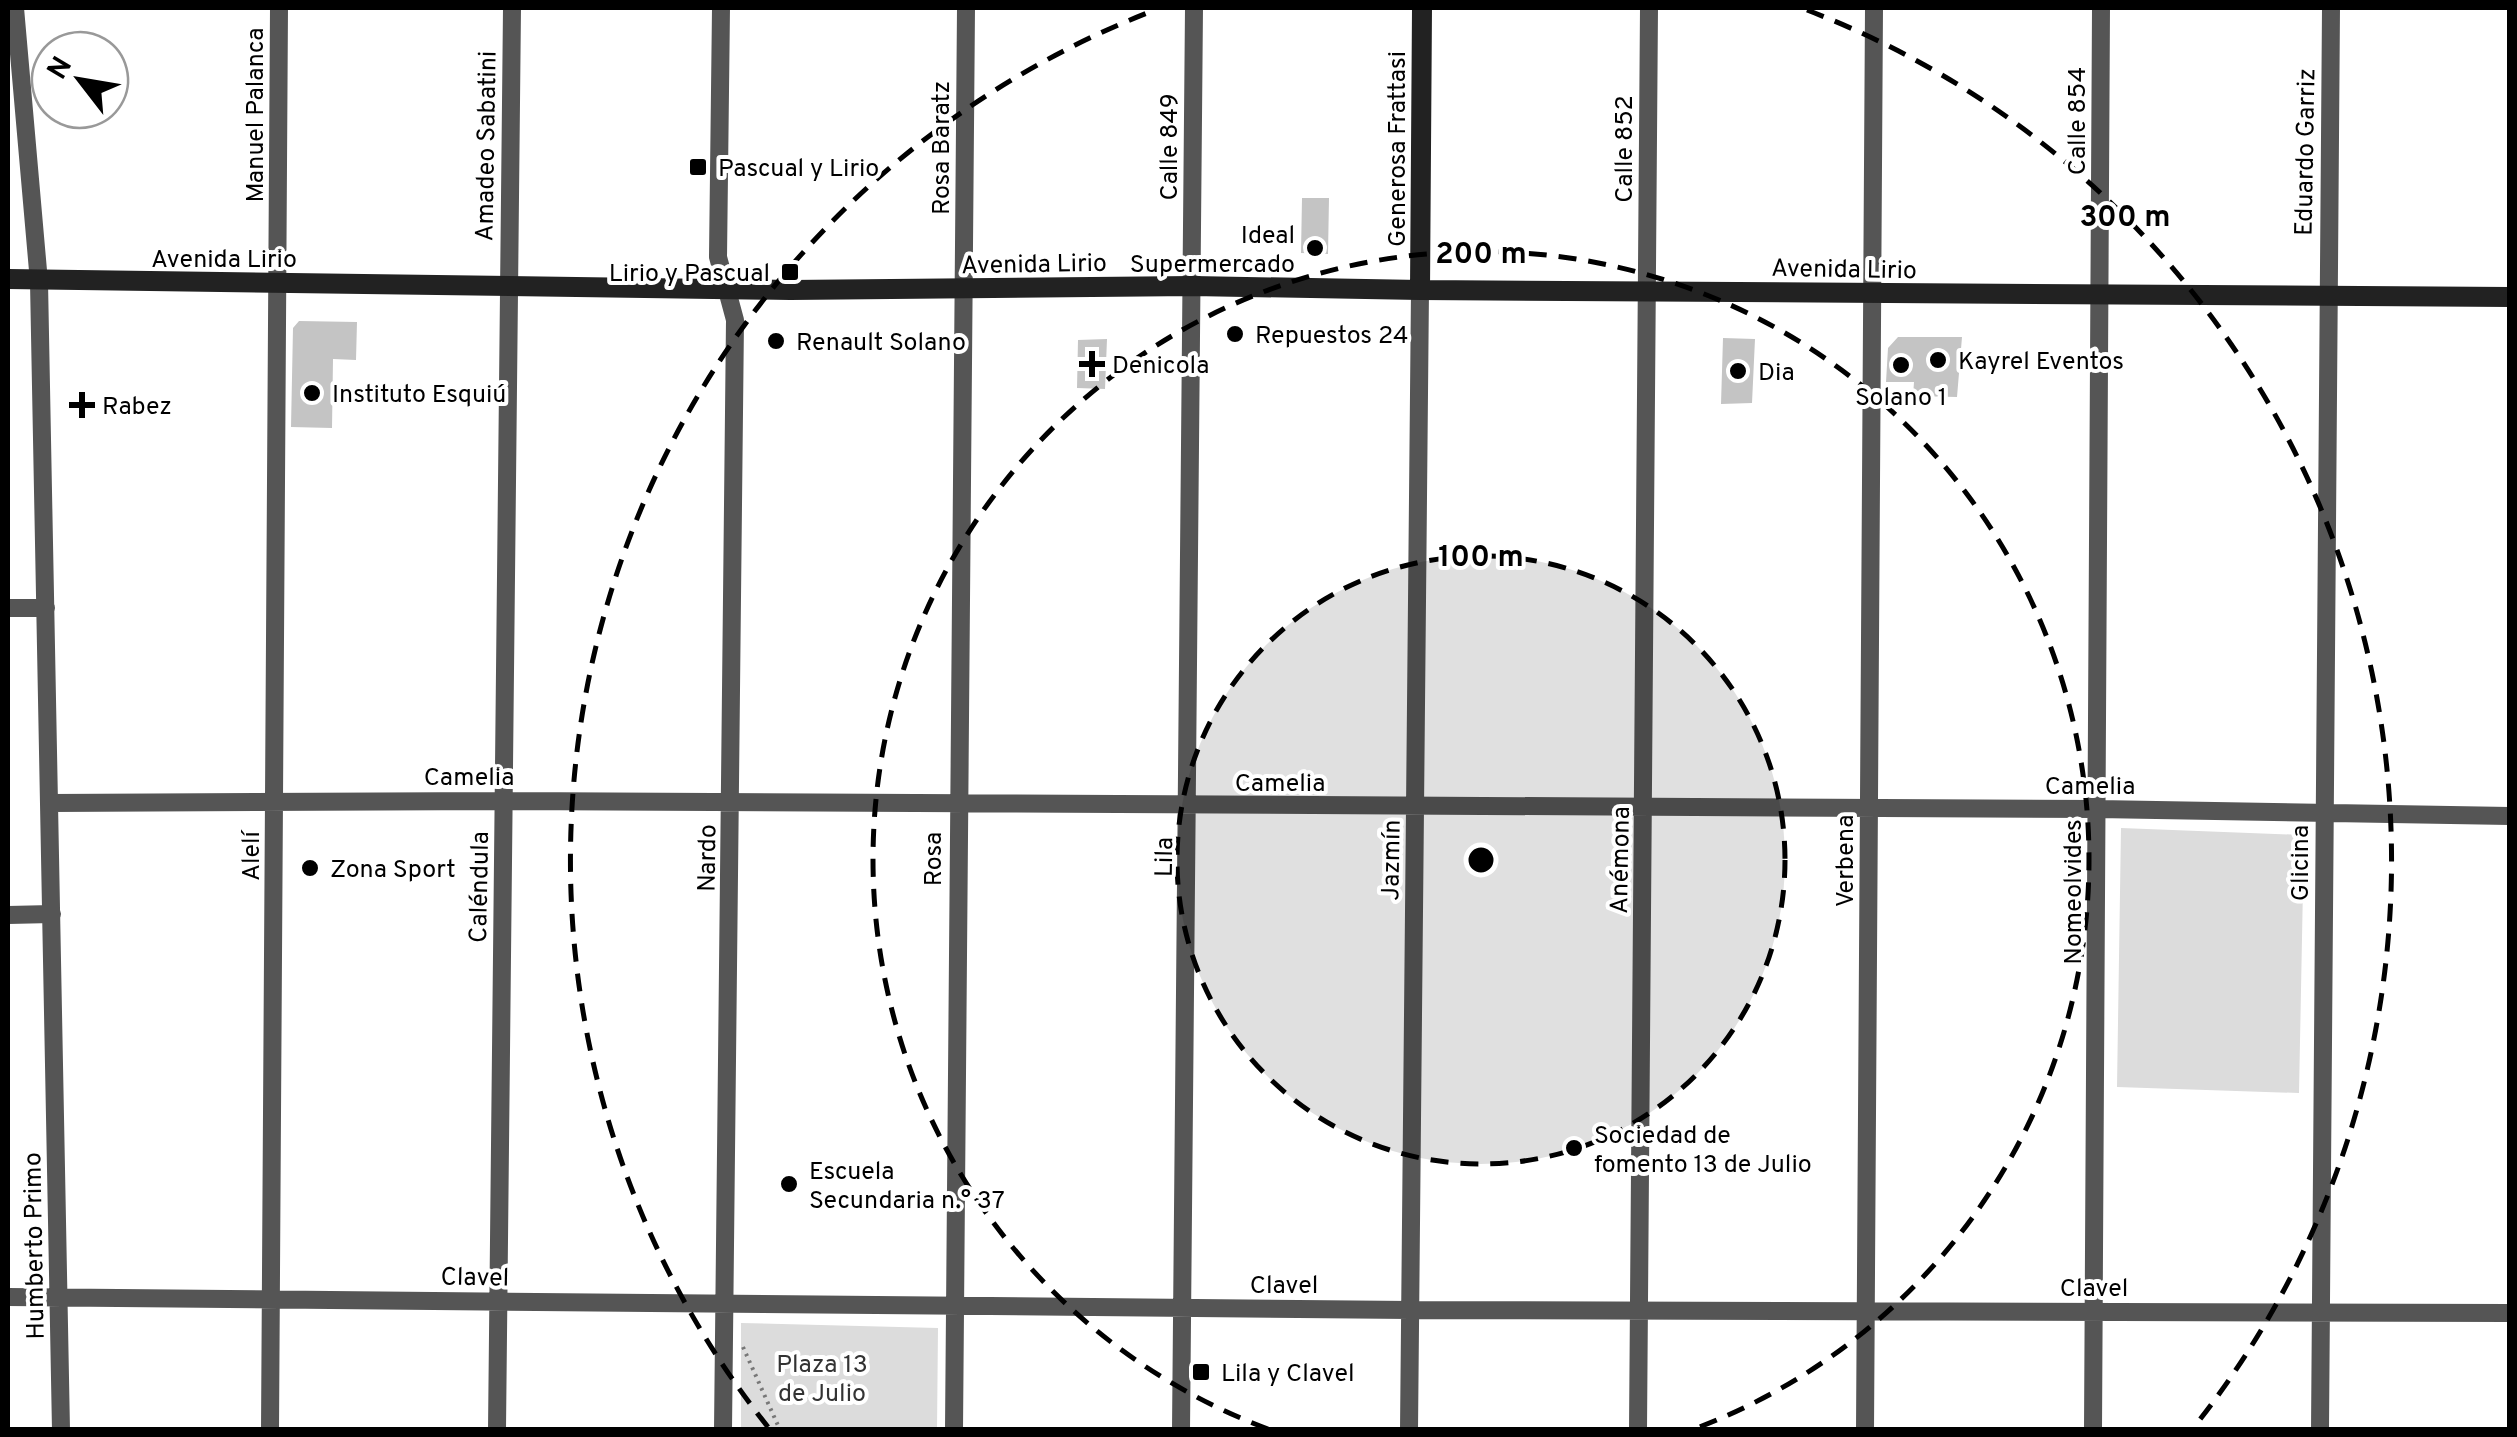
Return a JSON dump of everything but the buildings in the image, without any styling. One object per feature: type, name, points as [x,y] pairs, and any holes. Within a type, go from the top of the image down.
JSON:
[{"type":"main road","name":"Generosa Frattasi","points":[[1420,290],[1422,8]]},
{"type":"main road","name":"Avenida Lirio","points":[[8,279],[728,288],[1193,286],[2510,296]]},
{"type":"street","name":"Humberto Primo","points":[[15,8],[39,282],[62,1430]]},
{"type":"street","name":"Manuel Palanca","points":[[279,283],[280,8]]},
{"type":"street","name":"Amadeo Sabatini","points":[[509,285],[512,8]]},
{"type":"street","name":"Nardo","points":[[721,8],[718,257],[734,320],[723,1430]]},
{"type":"street","name":"Rosa Baratz","points":[[964,289],[966,8]]},
{"type":"street","name":"Calle 849","points":[[1193,286],[1194,8]]},
{"type":"street","name":"Calle 852","points":[[1647,291],[1649,8]]},
{"type":"street","name":"Verbena","points":[[1865,1430],[1874,8]]},
{"type":"street","name":"Calle 854","points":[[2099,294],[2102,8]]},
{"type":"street","name":"Eduardo Garriz","points":[[2328,296],[2331,8]]},
{"type":"street","name":"Alelí","points":[[270,1430],[279,283]]},
{"type":"street","name":"Caléndula","points":[[497,1430],[509,285]]},
{"type":"street","name":"Lila","points":[[1181,1430],[1189,807],[1189,362],[1193,286]]},
{"type":"street","name":"Rosa","points":[[954,1430],[964,289]]},
{"type":"street","name":"Jazmín","points":[[1409,1430],[1420,290]]},
{"type":"street","name":"Anémona","points":[[1638,1430],[1647,291]]},
{"type":"street","name":"Nomeolvides","points":[[2093,1430],[2099,294]]},
{"type":"street","name":"Glicina","points":[[2320,1430],[2328,296]]},
{"type":"street","points":[[8,608],[46,608]]},
{"type":"street","name":"Camelia","points":[[50,804],[504,800],[1189,807],[2098,809],[2510,816]]},
{"type":"street","points":[[8,915],[52,914]]},
{"type":"street","name":"Clavel","points":[[8,1297],[724,1306],[2510,1313]]},
{"type":"path","points":[[740,1341],[780,1430]]},
{"type":"green space","points":[[2121,828],[2304,835],[2299,1093],[2117,1087]]},
{"type":"green space","name":"Plaza 13 de Julio","points":[[741,1323],[938,1328],[937,1429],[741,1429]]},
{"type":"place","name":"Pascual y Lirio","points":[[698,167]]},
{"type":"place","name":"Ideal Supermercado","points":[[1315,248]]},
{"type":"place","name":"Lirio y Pascual","points":[[790,272]]},
{"type":"place","name":"Repuestos 24","points":[[1235,334]]},
{"type":"place","name":"Renault Solano","points":[[776,341]]},
{"type":"place","name":"Kayrel Eventos","points":[[1938,360]]},
{"type":"place","name":"Denicola","points":[[1092,364]]},
{"type":"place","name":"Solano 1","points":[[1901,365]]},
{"type":"place","name":"Dia","points":[[1738,371]]},
{"type":"place","name":"Instituto Esquiú","points":[[312,393]]},
{"type":"place","name":"Rabez","points":[[82,405]]},
{"type":"place","name":"Zona Sport","points":[[310,868]]},
{"type":"place","name":"Sociedad de fomento 13 de Julio","points":[[1574,1148]]},
{"type":"place","name":"Escuela Secundaria n.° 37","points":[[789,1184]]},
{"type":"place","name":"Lila y Clavel","points":[[1201,1372]]}]
